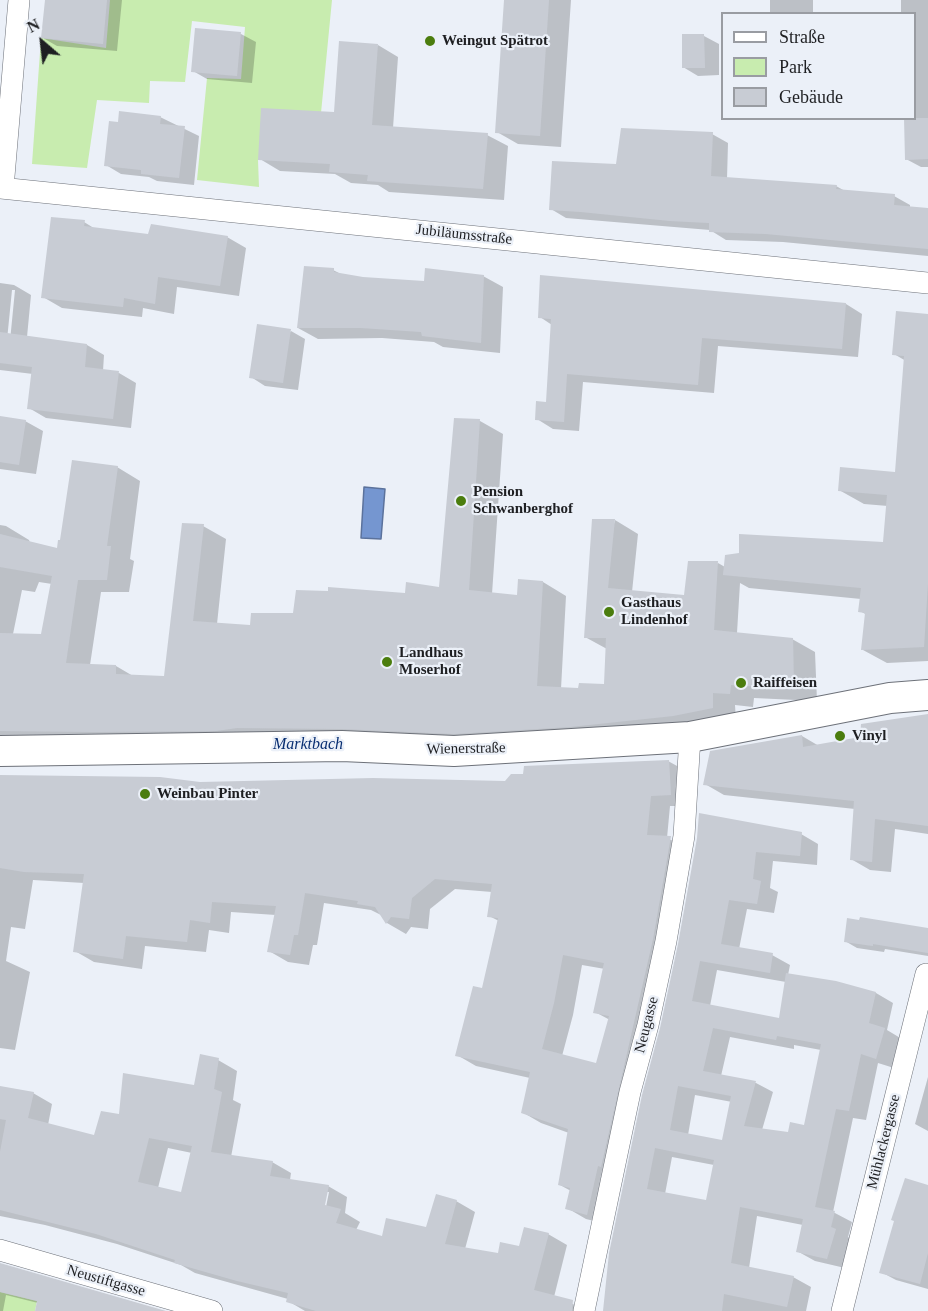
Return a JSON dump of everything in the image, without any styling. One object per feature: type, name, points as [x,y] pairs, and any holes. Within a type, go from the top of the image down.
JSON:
[{"type":"street","points":[[2,188],[19,0]]},
{"type":"street","name":"Jubiläumsstraße","points":[[2,188],[928,283]]},
{"type":"street","name":"Wienerstraße","points":[[0,751],[342,746],[454,751],[690,737],[890,698],[928,696]]},
{"type":"street","name":"Neugasse","points":[[584,1311],[630,1092],[666,941],[684,836],[690,737]]},
{"type":"street","name":"Mühlackergasse","points":[[842,1311],[926,974]]},
{"type":"street","name":"Neustiftgasse","points":[[0,1250],[212,1311]]},
{"type":"green space","points":[[110,0],[332,0],[321,113],[258,160],[259,187],[197,180],[207,78],[241,79],[245,27],[192,21],[185,82],[150,81],[149,103],[97,100],[87,168],[32,164],[41,38],[106,48]]},
{"type":"green space","points":[[0,1292],[37,1301],[35,1311],[0,1311]]},
{"type":"water","points":[[364,487],[385,489],[381,539],[361,538]]},
{"type":"building","points":[[45,0],[107,0],[103,44],[41,38]]},
{"type":"building","points":[[504,0],[549,0],[540,136],[495,133]]},
{"type":"building","points":[[195,28],[241,32],[237,76],[191,72]]},
{"type":"building","points":[[682,34],[704,34],[705,68],[682,68]]},
{"type":"building","points":[[339,41],[378,44],[372,125],[488,133],[483,189],[367,181],[368,175],[329,172],[330,164],[258,160],[261,108],[334,112]]},
{"type":"building","points":[[119,111],[161,116],[160,124],[185,126],[179,178],[141,174],[141,170],[104,166],[109,121],[118,122]]},
{"type":"building","points":[[928,118],[928,159],[905,160],[904,120]]},
{"type":"building","points":[[621,128],[713,132],[711,176],[837,185],[836,189],[895,194],[894,205],[928,208],[928,249],[766,234],[709,232],[709,223],[549,210],[552,161],[616,164]]},
{"type":"building","points":[[51,217],[85,220],[84,226],[148,234],[151,224],[228,236],[220,286],[158,277],[155,304],[124,298],[123,307],[41,298]]},
{"type":"building","points":[[304,266],[334,268],[334,272],[363,277],[424,281],[425,268],[484,275],[481,343],[422,336],[421,332],[361,328],[297,328]]},
{"type":"building","points":[[540,275],[846,303],[842,349],[702,338],[698,385],[567,374],[564,422],[535,420],[536,401],[546,402],[551,319],[538,318]]},
{"type":"building","points":[[896,311],[928,314],[928,583],[924,647],[861,650],[865,613],[858,612],[861,588],[723,575],[725,555],[739,553],[739,534],[883,542],[887,495],[838,491],[840,467],[895,472],[904,356],[892,355]]},
{"type":"building","points":[[257,324],[291,329],[283,383],[249,378]]},
{"type":"building","points":[[0,332],[87,344],[85,367],[119,371],[113,419],[27,409],[32,367],[0,363]]},
{"type":"building","points":[[0,416],[26,420],[19,465],[0,462]]},
{"type":"building","points":[[454,418],[480,419],[469,590],[517,595],[518,579],[543,581],[537,686],[578,688],[579,683],[604,684],[606,638],[584,638],[592,519],[615,519],[608,588],[684,595],[688,561],[718,561],[714,630],[793,638],[794,689],[731,685],[730,694],[713,693],[713,708],[673,716],[570,727],[454,734],[342,729],[237,728],[216,731],[0,731],[0,633],[41,634],[52,576],[0,567],[0,534],[57,548],[72,460],[118,466],[107,546],[111,546],[107,580],[78,580],[66,663],[116,665],[116,674],[164,676],[182,523],[204,524],[193,621],[250,625],[251,613],[293,613],[296,590],[328,591],[328,587],[405,593],[406,582],[439,587]]},
{"type":"building","points":[[928,714],[928,826],[875,819],[872,862],[850,860],[854,801],[703,785],[710,751],[802,735],[803,747],[860,737],[861,724]]},
{"type":"building","points":[[669,760],[671,795],[651,796],[647,835],[671,836],[653,939],[601,1167],[598,1166],[587,1215],[565,1209],[570,1188],[558,1185],[568,1129],[521,1113],[530,1072],[455,1056],[473,986],[482,988],[498,918],[487,917],[492,884],[435,879],[412,898],[409,919],[391,917],[386,924],[375,907],[357,904],[358,901],[305,893],[298,935],[294,935],[290,955],[267,952],[276,906],[212,902],[210,923],[190,920],[187,942],[126,936],[123,959],[73,952],[84,874],[24,872],[0,868],[0,775],[160,777],[200,782],[373,778],[505,781],[511,774],[523,774],[524,766]],"holes":[[[563,955],[604,963],[593,1013],[609,1016],[596,1063],[542,1049]]]},
{"type":"building","points":[[699,813],[802,832],[800,856],[756,852],[753,879],[761,881],[757,904],[729,900],[721,944],[773,953],[770,973],[700,961],[692,1001],[779,1018],[786,973],[836,981],[876,992],[869,1023],[885,1028],[876,1059],[861,1054],[849,1111],[836,1109],[815,1207],[835,1211],[831,1227],[836,1229],[827,1259],[796,1252],[803,1219],[740,1207],[731,1263],[794,1276],[787,1307],[724,1294],[722,1311],[603,1311],[609,1253],[642,1095],[660,1028],[678,944],[697,838]],"holes":[[[713,1028],[776,1040],[777,1036],[821,1044],[804,1125],[790,1122],[788,1132],[744,1126],[756,1081],[703,1071]],[[678,1086],[731,1096],[722,1140],[670,1130]],[[655,1148],[714,1160],[706,1200],[647,1189]]]},
{"type":"building","points":[[860,917],[928,928],[928,953],[844,942],[847,918],[859,920]]},
{"type":"building","points":[[200,1054],[219,1058],[214,1089],[222,1092],[211,1152],[273,1161],[270,1176],[329,1185],[325,1205],[341,1209],[336,1223],[382,1236],[386,1218],[426,1227],[436,1194],[457,1200],[445,1244],[498,1253],[500,1242],[519,1246],[524,1227],[549,1233],[534,1290],[573,1300],[572,1311],[316,1311],[286,1302],[288,1293],[174,1263],[175,1260],[96,1234],[0,1210],[0,1152],[6,1120],[0,1119],[0,1086],[34,1092],[28,1118],[94,1135],[101,1111],[119,1114],[123,1073],[194,1085]],"holes":[[[149,1138],[192,1146],[181,1192],[138,1182]]]},
{"type":"building","points":[[905,1178],[928,1185],[928,1253],[920,1284],[879,1273],[894,1221],[891,1220]]},
{"type":"building","points":[[0,1263],[166,1311],[35,1311],[37,1301],[0,1292]]},
{"type":"place","name":"Weingut Spätrot","points":[[430,41]]},
{"type":"place","name":"Pension Schwanberghof","points":[[461,501]]},
{"type":"place","name":"Gasthaus Lindenhof","points":[[609,612]]},
{"type":"place","name":"Landhaus Moserhof","points":[[387,662]]},
{"type":"place","name":"Raiffeisen","points":[[741,683]]},
{"type":"place","name":"Vinyl","points":[[840,736]]},
{"type":"place","name":"Weinbau Pinter","points":[[145,794]]},
{"type":"water label","name":"Marktbach","points":[[308,745]]}]
